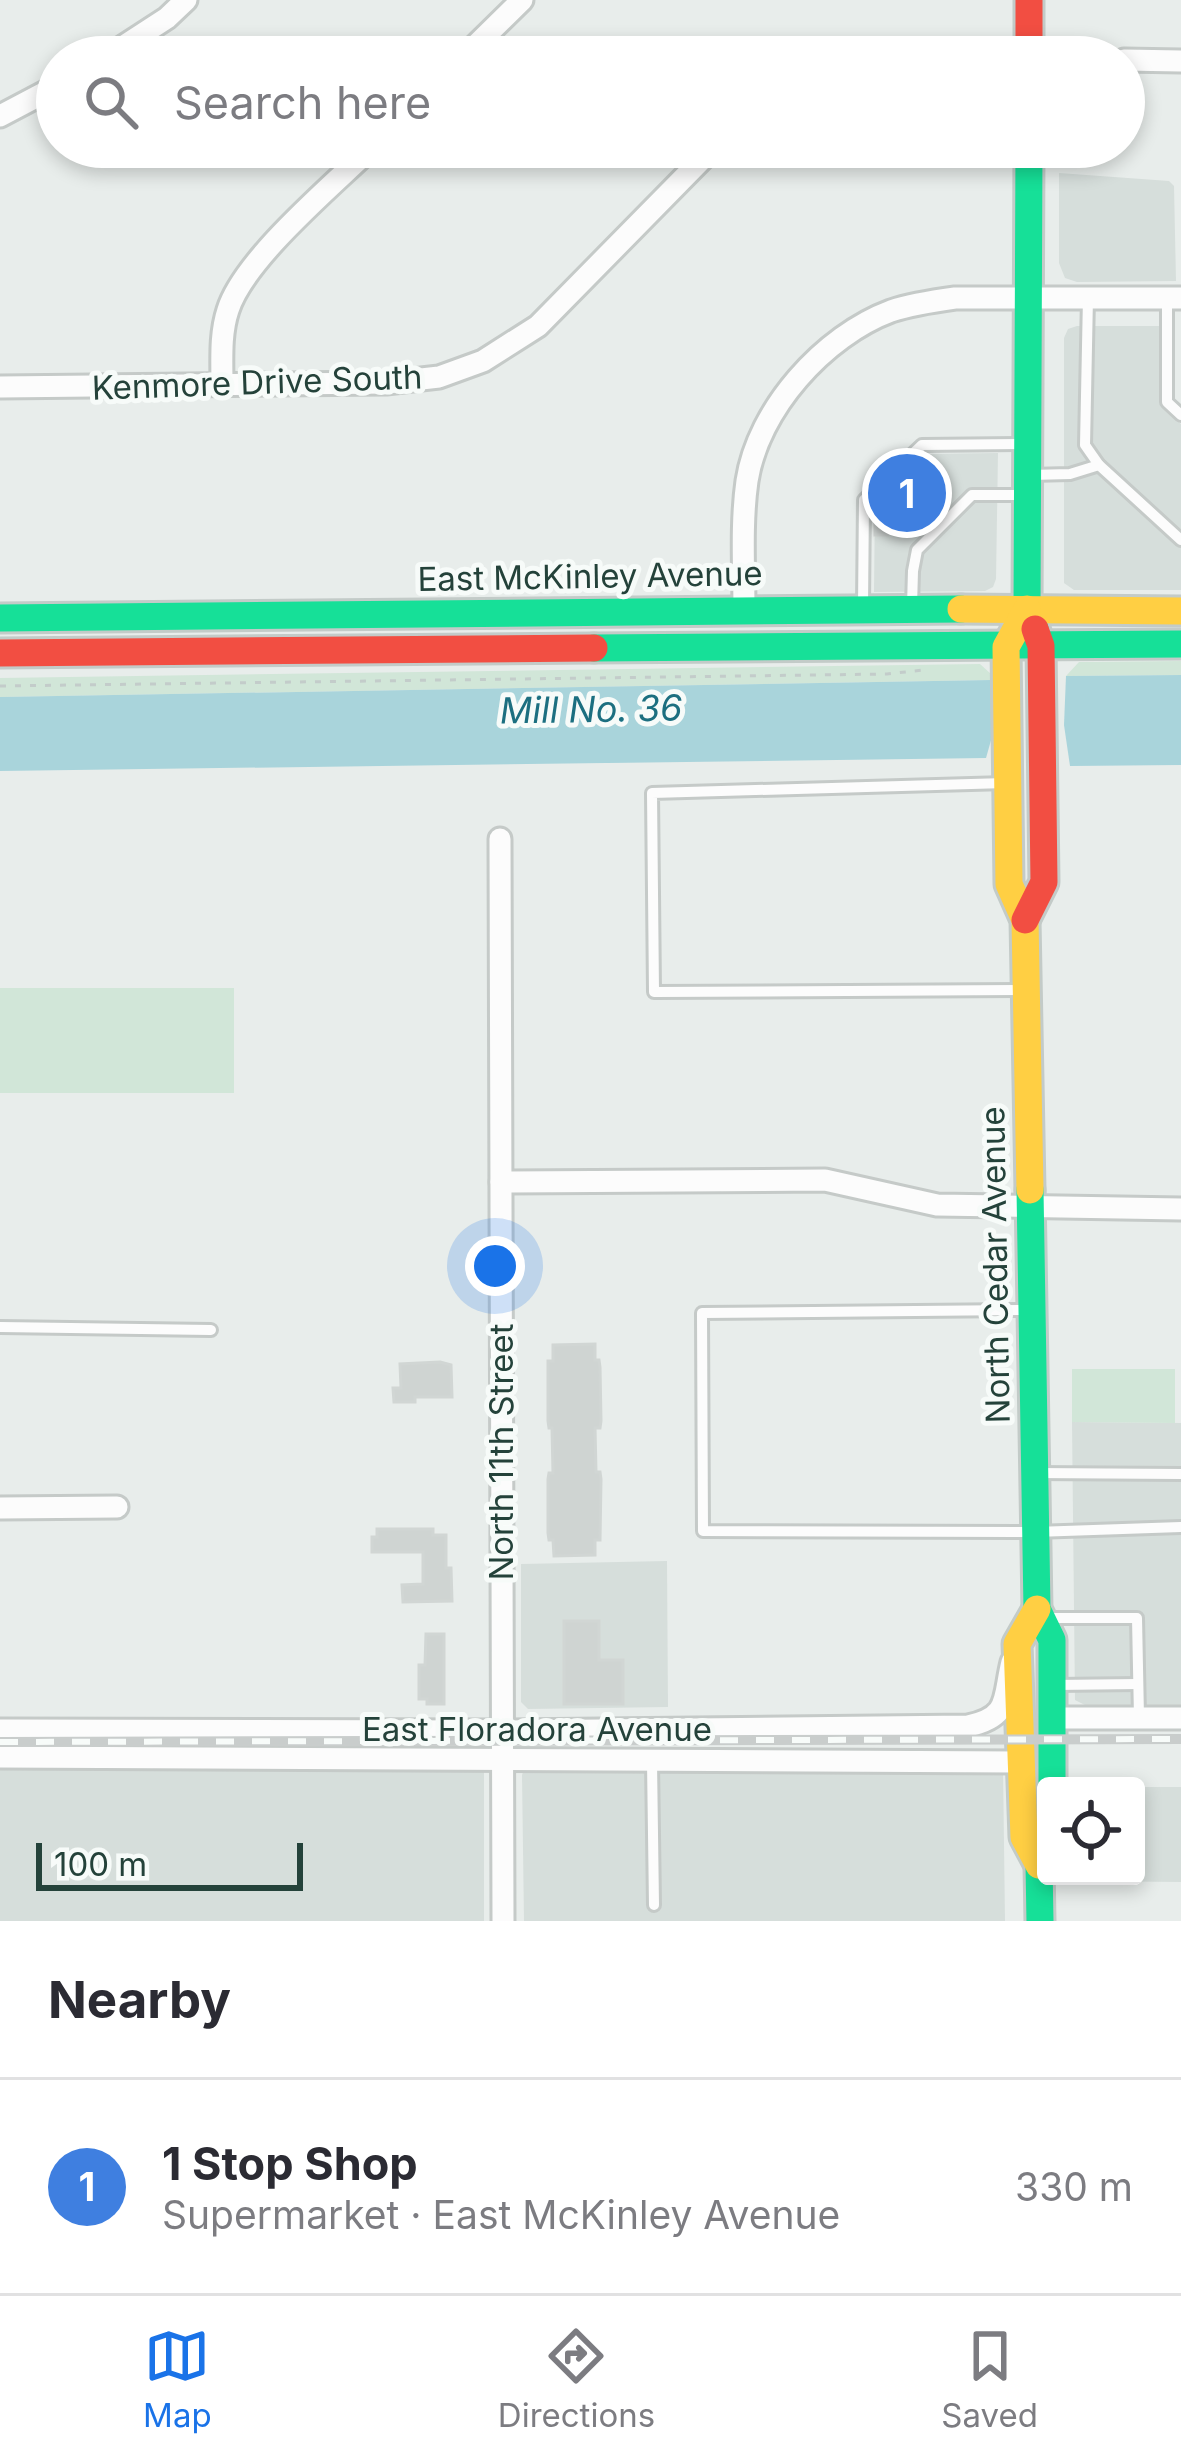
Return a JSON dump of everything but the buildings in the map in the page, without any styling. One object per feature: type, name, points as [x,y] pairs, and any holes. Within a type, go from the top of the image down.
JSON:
[{"type":"main road","points":[[1029,0],[1029,36]]},
{"type":"main road","name":"North Cedar Avenue","points":[[1025,920],[1044,882],[1041,659],[1027,609],[1028,168]]},
{"type":"main road","name":"North Cedar Avenue","points":[[1027,609],[1006,660],[1009,884],[1025,920],[1035,1532],[1039,1613],[1052,1640],[1052,1777]]},
{"type":"main road","points":[[501,649],[570,631],[646,626],[656,611]]},
{"type":"main road","name":"East McKinley Avenue","points":[[0,618],[1181,611]]},
{"type":"main road","points":[[0,653],[501,649],[1006,660],[1181,644]]},
{"type":"main road","name":"North Cedar Avenue","points":[[1017,1644],[1039,1613]]},
{"type":"main road","points":[[1017,1644],[1024,1838],[1037,1851]]},
{"type":"main road","points":[[1040,1921],[1042,1885]]},
{"type":"street","points":[[139,36],[186,0]]},
{"type":"street","points":[[485,36],[522,0]]},
{"type":"street","points":[[1145,61],[1181,62]]},
{"type":"street","points":[[0,116],[36,97]]},
{"type":"street","points":[[222,386],[228,309],[241,282],[259,258],[351,168]]},
{"type":"street","name":"Kenmore Drive South","points":[[0,387],[386,383],[439,377],[483,362],[538,326],[694,168]]},
{"type":"street","points":[[744,611],[747,478],[766,426],[794,382],[864,324],[890,312],[955,298],[1174,298]]},
{"type":"street","name":"North 11th Street","points":[[500,839],[503,1921]]},
{"type":"street","points":[[501,1182],[825,1180],[937,1205],[1181,1209]]},
{"type":"street","points":[[0,1508],[118,1508]]},
{"type":"street","name":"East Floradora Avenue","points":[[0,1730],[968,1726],[998,1715],[1017,1644]]},
{"type":"street","points":[[1052,1718],[1181,1718]]},
{"type":"street","name":"East Floradora Avenue","points":[[0,1756],[1021,1762]]},
{"type":"lane","points":[[1088,297],[1085,445],[1099,465],[1181,540]]},
{"type":"lane","points":[[1174,298],[1167,402],[1181,415]]},
{"type":"lane","points":[[863,610],[864,500],[922,446],[1027,444]]},
{"type":"lane","points":[[912,610],[917,550],[972,495],[1099,465]]},
{"type":"lane","points":[[1007,782],[652,793],[654,992],[1028,990]]},
{"type":"lane","points":[[1032,1310],[702,1313],[703,1531],[1035,1532],[1181,1527]]},
{"type":"lane","points":[[0,1327],[211,1330]]},
{"type":"lane","points":[[1034,1473],[1181,1474]]},
{"type":"lane","points":[[1039,1613],[1137,1618],[1139,1718]]},
{"type":"lane","points":[[1052,1685],[1138,1684]]},
{"type":"lane","points":[[652,1759],[654,1905]]},
{"type":"path","points":[[0,686],[886,674],[932,668]]},
{"type":"shaded area","points":[[1059,173],[1169,181],[1174,186],[1176,281],[1077,282],[1065,278],[1059,263]]},
{"type":"shaded area","points":[[1162,326],[1162,406],[1181,424],[1181,590],[1074,590],[1064,583],[1064,338],[1068,329]]},
{"type":"shaded area","points":[[998,453],[993,587],[985,591],[874,592],[875,503],[925,454]]},
{"type":"shaded area","points":[[1072,1422],[1181,1423],[1181,1706],[1085,1705],[1075,1700]]},
{"type":"shaded area","points":[[667,1561],[668,1707],[528,1709],[521,1702],[521,1564]]},
{"type":"shaded area","points":[[1003,1767],[1005,1921],[524,1921],[524,1770]]},
{"type":"shaded area","points":[[0,1768],[484,1768],[484,1921],[0,1921]]},
{"type":"shaded area","points":[[1145,1787],[1181,1787],[1181,1882],[1145,1882]]},
{"type":"green space","points":[[1181,661],[1181,675],[1066,676],[1079,662]]},
{"type":"green space","points":[[980,664],[991,680],[0,697],[0,678]]},
{"type":"green space","points":[[0,988],[234,988],[234,1093],[0,1093]]},
{"type":"green space","points":[[1072,1369],[1175,1369],[1175,1423],[1072,1422]]},
{"type":"water","points":[[1181,675],[1181,765],[1070,766],[1064,725],[1066,676]]},
{"type":"water","name":"Mill No. 36","points":[[991,680],[995,726],[986,758],[0,771],[0,697]]},
{"type":"railway","points":[[0,1742],[1181,1739]]},
{"type":"traffic: fast","points":[[1029,168],[1027,609],[1035,629]]},
{"type":"traffic: fast","points":[[0,618],[961,609]]},
{"type":"traffic: fast","points":[[594,648],[1181,644]]},
{"type":"traffic: fast","points":[[1030,1190],[1037,1609],[1052,1640],[1052,1777]]},
{"type":"traffic: fast","points":[[1039,1885],[1040,1921]]},
{"type":"traffic: slow","points":[[961,609],[1181,611]]},
{"type":"traffic: slow","points":[[1027,609],[1006,647],[1009,884],[1025,920],[1030,1190]]},
{"type":"traffic: slow","points":[[1037,1609],[1017,1644],[1024,1837],[1037,1861]]},
{"type":"traffic: jam","points":[[1029,0],[1029,36]]},
{"type":"traffic: jam","points":[[1025,920],[1044,882],[1041,646],[1035,629]]},
{"type":"traffic: jam","points":[[0,653],[594,648]]},
{"type":"place","name":"1 Stop Shop","points":[[907,493]]}]
